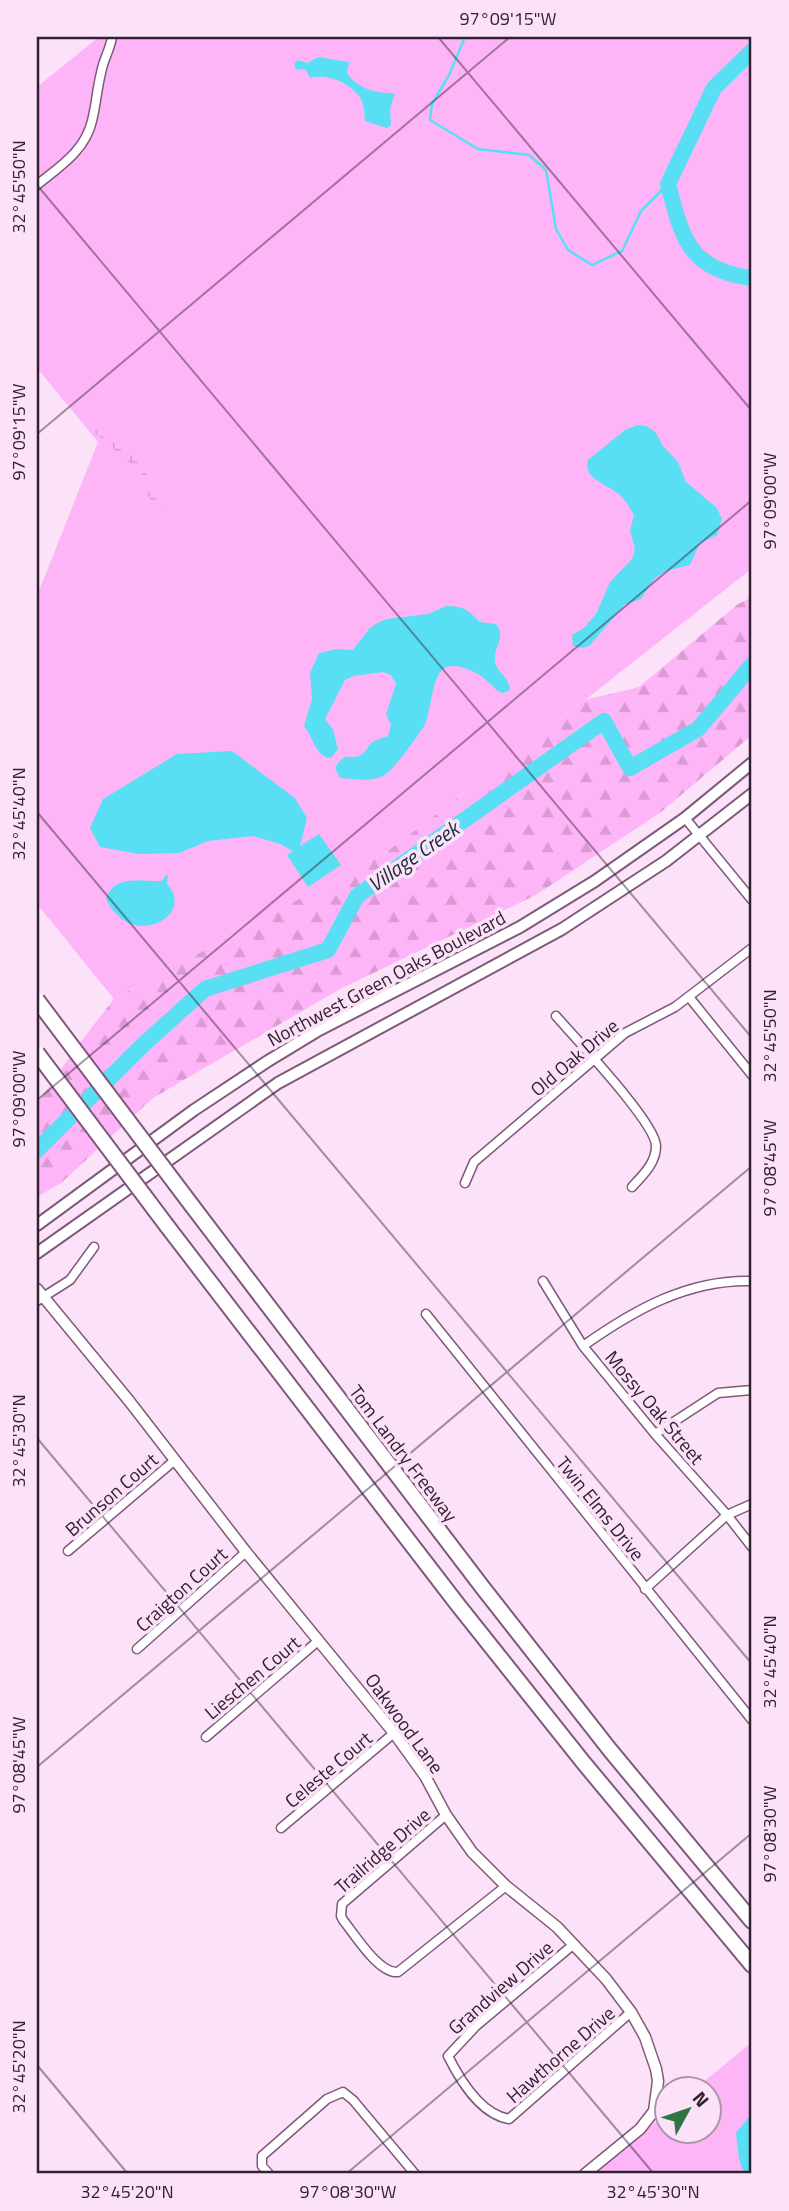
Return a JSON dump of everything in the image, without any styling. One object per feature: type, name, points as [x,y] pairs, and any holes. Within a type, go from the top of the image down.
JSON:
[{"type":"highway","name":"Tom Landry Freeway","points":[[37,1000],[593,1729],[752,1920]]},
{"type":"highway","points":[[37,1053],[466,1615],[583,1762],[752,1965]]},
{"type":"main road","name":"Northwest Green Oaks Boulevard","points":[[37,1225],[194,1110],[268,1061],[319,1030],[520,927],[595,881],[685,818],[752,763]]},
{"type":"main road","name":"Northwest Green Oaks Boulevard","points":[[37,1253],[278,1083],[562,929],[625,890],[700,836],[752,794]]},
{"type":"street","points":[[37,185],[69,159],[84,140],[91,124],[101,70],[110,49],[111,37]]},
{"type":"street","points":[[685,818],[752,900]]},
{"type":"street","name":"Old Oak Drive","points":[[465,1183],[474,1162],[593,1058],[625,1032],[690,997],[752,948]]},
{"type":"street","points":[[690,997],[752,1075]]},
{"type":"street","points":[[556,1016],[644,1121],[656,1143],[653,1161],[632,1187]]},
{"type":"street","points":[[39,1296],[70,1280],[94,1247]]},
{"type":"street","points":[[583,1346],[652,1302],[690,1288],[735,1280],[752,1281]]},
{"type":"street","name":"Mossy Oak Street","points":[[543,1281],[583,1346],[752,1547]]},
{"type":"street","name":"Oakwood Lane","points":[[39,1296],[175,1460],[246,1552],[394,1733],[425,1776],[446,1815],[472,1852],[506,1886],[574,1944],[631,2012],[645,2037],[656,2069],[658,2081],[654,2111],[640,2129],[585,2174]]},
{"type":"street","name":"Twin Elms Drive","points":[[426,1314],[752,1720]]},
{"type":"street","points":[[655,1434],[718,1393],[752,1390]]},
{"type":"street","name":"Brunson Court","points":[[68,1551],[175,1460]]},
{"type":"street","points":[[645,1589],[727,1515],[752,1504]]},
{"type":"street","name":"Craigton Court","points":[[137,1649],[246,1552]]},
{"type":"street","name":"Lieschen Court","points":[[206,1737],[318,1641]]},
{"type":"street","name":"Celeste Court","points":[[281,1828],[394,1733]]},
{"type":"street","name":"Trailridge Drive","points":[[446,1815],[346,1899],[340,1909],[343,1920],[382,1967],[392,1973],[398,1972],[506,1886]]},
{"type":"street","name":"Grandview Drive","points":[[509,2119],[497,2116],[487,2109],[468,2088],[448,2056],[476,2026],[574,1944]]},
{"type":"street","name":"Hawthorne Drive","points":[[509,2119],[631,2012]]},
{"type":"street","points":[[269,2174],[261,2162],[266,2152],[327,2099],[343,2092],[354,2100],[415,2174]]},
{"type":"green space","points":[[93,37],[752,37],[750,570],[388,851],[114,999],[37,904],[37,596],[98,442],[37,368],[37,87],[95,40]]},
{"type":"green space","points":[[98,425],[114,437],[140,465],[166,501],[165,509],[154,506],[130,463],[90,429]]},
{"type":"green space","points":[[752,597],[752,735],[661,812],[536,895],[340,989],[153,1098],[61,1183],[37,1197],[37,1100],[42,1097],[114,999],[388,851],[585,700],[639,687],[738,604]]},
{"type":"green space","points":[[752,2042],[752,2174],[593,2174],[652,2125],[652,2144],[722,2144],[722,2074],[713,2074]]},
{"type":"water","points":[[318,57],[349,62],[347,73],[356,83],[374,91],[395,93],[390,109],[391,125],[387,128],[365,121],[361,99],[345,84],[331,78],[310,78],[306,70],[296,69],[294,64],[298,60],[307,63]]},
{"type":"water","points":[[637,425],[647,426],[656,433],[663,446],[678,462],[686,482],[717,508],[722,519],[717,535],[700,543],[690,565],[666,571],[654,579],[641,599],[624,605],[591,644],[583,648],[573,646],[572,635],[584,628],[596,614],[610,582],[632,559],[635,549],[630,531],[634,515],[619,494],[591,476],[588,460],[625,430]]},
{"type":"water","points":[[446,606],[465,610],[480,622],[496,624],[500,637],[495,663],[508,681],[510,690],[500,692],[474,672],[457,666],[447,667],[438,676],[424,726],[393,767],[383,776],[373,779],[340,778],[335,768],[342,759],[359,756],[371,743],[388,736],[391,725],[386,714],[396,684],[391,675],[383,672],[353,676],[345,680],[325,719],[333,729],[338,749],[331,758],[326,757],[318,750],[304,726],[312,699],[310,673],[319,653],[337,649],[353,650],[377,623],[387,619],[428,614]]},
{"type":"water","points":[[232,751],[295,798],[307,818],[300,846],[319,834],[341,865],[308,887],[287,855],[293,851],[253,836],[208,841],[179,853],[139,854],[100,847],[90,828],[103,799],[177,754]]},
{"type":"water","points":[[166,875],[167,884],[174,896],[174,907],[157,923],[144,926],[130,923],[117,915],[106,899],[115,886],[122,883],[162,881]]},
{"type":"water","points":[[752,2113],[752,2174],[744,2174],[736,2133]]},
{"type":"waterway","points":[[465,37],[449,75],[432,104],[430,120],[478,149],[529,155],[546,170],[556,229],[568,250],[592,265],[622,251],[641,211],[668,184]]},
{"type":"waterway","name":"Village Creek","points":[[752,51],[714,88],[668,184],[678,220],[691,248],[701,259],[714,267],[752,278]]},
{"type":"waterway","name":"Village Creek","points":[[37,1150],[144,1044],[205,989],[328,950],[357,896],[604,721],[630,768],[698,729],[752,665]]}]
